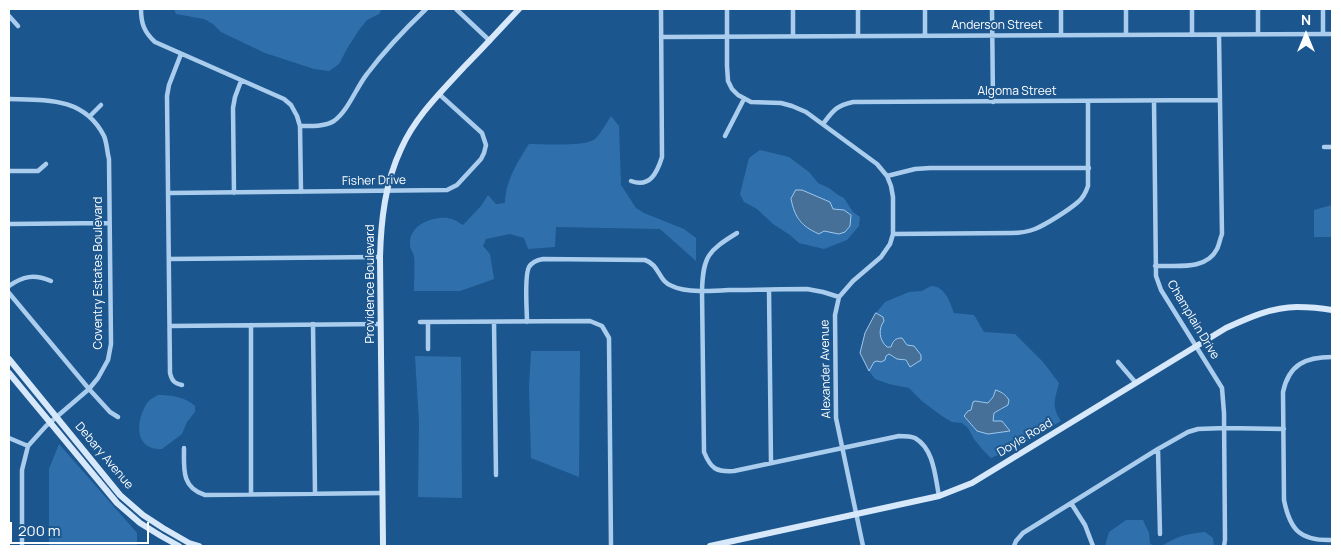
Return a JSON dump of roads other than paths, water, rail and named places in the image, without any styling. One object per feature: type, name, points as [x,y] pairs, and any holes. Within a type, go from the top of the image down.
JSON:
[{"type":"main road","name":"Providence Boulevard","points":[[383,546],[380,257],[382,221],[387,191],[401,149],[413,128],[439,94],[519,9]]},
{"type":"main road","name":"Doyle Road","points":[[710,546],[939,496],[972,483],[1233,325],[1248,318],[1275,310],[1296,307],[1332,310]]},
{"type":"main road","name":"Debary Avenue","points":[[9,359],[120,495],[143,515],[163,528],[188,544],[199,546]]},
{"type":"main road","name":"Debary Avenue","points":[[9,373],[118,503],[140,523],[178,546]]},
{"type":"street","points":[[141,9],[143,27],[155,42],[284,99],[291,105],[300,126],[301,192]]},
{"type":"street","points":[[300,126],[328,124],[340,115],[376,62],[399,35],[426,9]]},
{"type":"street","points":[[456,9],[490,41]]},
{"type":"street","points":[[631,181],[637,184],[648,180],[658,169],[662,157],[661,9]]},
{"type":"street","points":[[527,322],[527,272],[531,264],[542,259],[645,260],[654,265],[661,278],[671,286],[702,291],[808,289],[839,297],[853,281],[881,257],[890,244],[893,234],[893,197],[891,186],[887,176],[872,161],[806,112],[781,103],[755,103],[744,99],[732,89],[728,81],[727,66],[727,9]]},
{"type":"street","points":[[793,9],[793,36]]},
{"type":"street","points":[[858,9],[858,36]]},
{"type":"street","points":[[925,9],[925,36]]},
{"type":"street","points":[[992,9],[993,102]]},
{"type":"street","points":[[1061,9],[1061,35]]},
{"type":"street","points":[[1126,9],[1126,35]]},
{"type":"street","points":[[1192,9],[1192,35]]},
{"type":"street","points":[[1258,9],[1258,34]]},
{"type":"street","points":[[1323,9],[1323,34]]},
{"type":"street","points":[[9,16],[18,26]]},
{"type":"street","name":"Anderson Street","points":[[661,37],[1332,34]]},
{"type":"street","points":[[1155,266],[1201,264],[1211,258],[1218,249],[1222,234],[1219,35]]},
{"type":"street","points":[[181,54],[169,85],[167,96],[170,373],[174,383],[182,385]]},
{"type":"street","points":[[234,193],[233,108],[241,81]]},
{"type":"street","name":"Fisher Drive","points":[[169,193],[447,190],[457,185],[481,159],[486,145],[482,133],[439,94]]},
{"type":"street","name":"Coventry Estates Boulevard","points":[[9,99],[65,102],[90,116],[104,137],[108,159],[111,344],[108,360],[89,389],[46,426],[28,446],[22,470],[22,546]]},
{"type":"street","points":[[725,136],[744,99]]},
{"type":"street","name":"Algoma Street","points":[[823,124],[832,111],[853,102],[1220,100]]},
{"type":"street","points":[[893,234],[1012,234],[1026,232],[1035,229],[1073,206],[1084,195],[1088,186],[1088,101]]},
{"type":"street","name":"Champlain Drive","points":[[1154,101],[1156,276],[1161,290],[1222,388],[1224,398],[1224,546]]},
{"type":"street","points":[[90,116],[101,105]]},
{"type":"street","points":[[1324,147],[1332,147]]},
{"type":"street","points":[[9,171],[38,171],[46,164]]},
{"type":"street","points":[[887,176],[915,169],[930,168],[1089,168]]},
{"type":"street","points":[[9,224],[109,223]]},
{"type":"street","points":[[737,233],[716,246],[703,268],[704,452],[708,461],[715,469],[723,472],[734,471],[899,436],[913,437],[922,444],[930,457],[939,496]]},
{"type":"street","points":[[169,259],[380,257]]},
{"type":"street","points":[[9,286],[17,280],[29,277],[41,277],[51,281]]},
{"type":"street","points":[[769,290],[771,463]]},
{"type":"street","points":[[9,293],[89,389],[110,412],[118,416]]},
{"type":"street","name":"Alexander Avenue","points":[[839,297],[835,315],[836,418],[863,546]]},
{"type":"street","points":[[420,322],[590,321],[602,326],[609,338],[611,546]]},
{"type":"street","points":[[428,322],[428,349]]},
{"type":"street","points":[[494,322],[496,475]]},
{"type":"street","points":[[251,324],[251,494]]},
{"type":"street","points":[[313,324],[315,493]]},
{"type":"street","points":[[170,326],[381,324]]},
{"type":"street","points":[[1332,356],[1305,360],[1292,370],[1283,392],[1284,500],[1287,513],[1291,524],[1300,533],[1309,538],[1332,540]]},
{"type":"street","points":[[1118,362],[1136,383]]},
{"type":"street","points":[[1014,546],[1023,533],[1188,432],[1198,429],[1224,428],[1284,429]]},
{"type":"street","points":[[9,438],[28,446]]},
{"type":"street","points":[[184,448],[184,471],[187,482],[191,488],[204,495],[383,493]]},
{"type":"street","points":[[1158,449],[1160,534]]},
{"type":"street","points":[[1071,503],[1085,525],[1093,546]]}]
